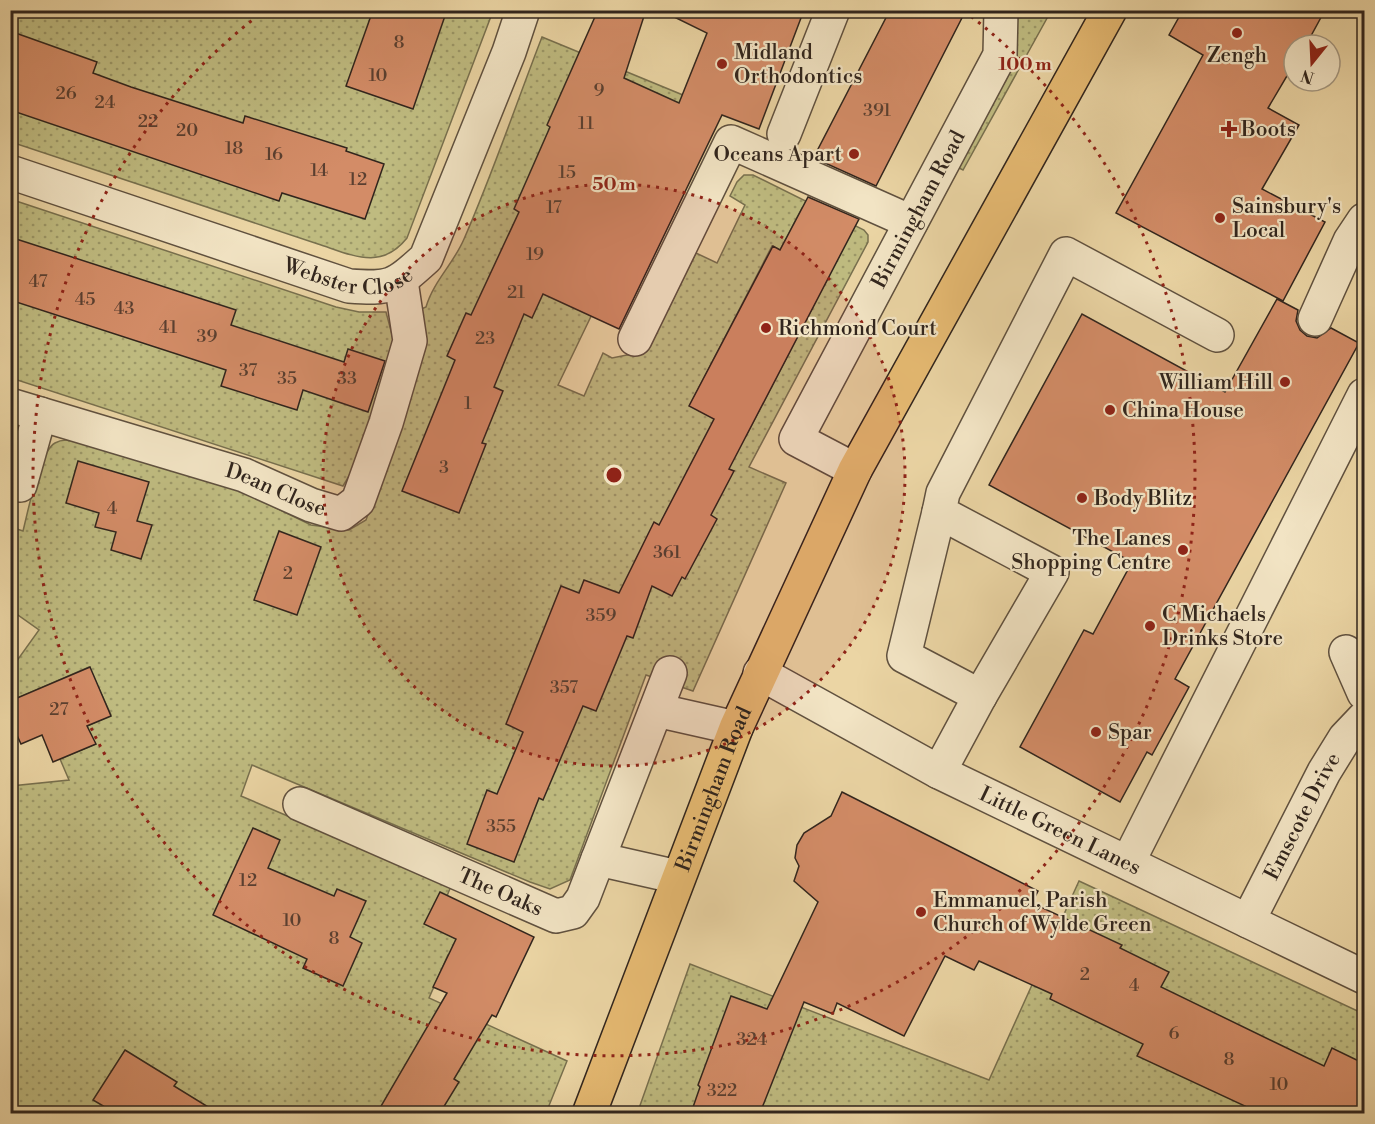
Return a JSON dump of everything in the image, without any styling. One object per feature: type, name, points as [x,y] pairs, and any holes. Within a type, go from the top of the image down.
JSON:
[{"type":"main road","name":"Birmingham Road","points":[[589,1113],[736,728],[855,470],[1110,10]]},
{"type":"street","name":"Webster Close","points":[[10,172],[349,285],[382,288],[401,281],[426,258],[509,52],[523,10]]},
{"type":"street","points":[[784,134],[833,10]]},
{"type":"street","name":"Birmingham Road","points":[[855,470],[796,439],[1000,55],[1001,10]]},
{"type":"street","points":[[635,339],[731,142],[911,222]]},
{"type":"street","points":[[1315,319],[1350,241],[1365,220]]},
{"type":"street","points":[[980,696],[903,656],[943,493],[1066,254],[1217,335]]},
{"type":"street","name":"Dean Close","points":[[20,485],[25,410],[244,475],[312,505],[342,514],[358,501],[386,423],[410,341],[401,281]]},
{"type":"street","points":[[1128,862],[1365,396]]},
{"type":"street","points":[[939,512],[1052,572],[939,772]]},
{"type":"street","points":[[1346,652],[1365,693]]},
{"type":"street","points":[[670,673],[598,859],[678,877]]},
{"type":"street","name":"Little Green Lanes","points":[[760,673],[939,772],[1365,977]]},
{"type":"street","points":[[656,710],[736,728]]},
{"type":"street","name":"Emscote Drive","points":[[1248,921],[1324,772],[1345,738],[1365,718]]},
{"type":"street","name":"The Oaks","points":[[300,804],[556,916],[573,912],[583,898],[598,859]]},
{"type":"shaded area","points":[[11,11],[493,11],[407,238],[387,254],[366,258],[354,256],[11,142]]},
{"type":"shaded area","points":[[1015,11],[1051,11],[963,170],[955,166]]},
{"type":"shaded area","points":[[542,37],[695,100],[558,385],[584,396],[603,353],[612,358],[647,351],[696,253],[717,263],[745,205],[730,196],[737,182],[744,175],[753,175],[864,230],[868,235],[868,242],[749,467],[786,483],[693,691],[646,675],[570,880],[550,889],[530,882],[252,765],[241,796],[451,886],[447,896],[440,893],[425,924],[476,948],[448,955],[429,998],[567,1061],[546,1113],[11,1113],[11,786],[69,780],[60,759],[95,744],[87,726],[111,715],[89,667],[11,701],[11,669],[39,630],[11,610],[11,527],[23,531],[44,458],[55,443],[63,440],[78,441],[231,486],[311,525],[349,530],[366,520],[425,350],[425,333],[419,310],[426,307],[433,289],[464,239],[495,164]],"holes":[[[802,208],[850,235],[746,436],[690,405],[772,246],[780,250]]]},
{"type":"shaded area","points":[[10,199],[336,307],[359,312],[386,312],[395,346],[355,466],[343,486],[11,378]]},
{"type":"shaded area","points":[[1079,881],[1364,1014],[1364,1113],[637,1114],[690,964],[989,1080]]},
{"type":"building","points":[[373,10],[447,10],[413,109],[346,86]]},
{"type":"building","points":[[598,10],[646,10],[624,78],[679,103],[707,33],[660,10],[804,10],[759,129],[722,115],[619,329],[543,294],[532,318],[524,314],[494,387],[503,391],[482,443],[486,444],[459,513],[402,491],[455,360],[447,356],[466,313],[471,315],[519,212],[514,209],[550,127],[547,125]]},
{"type":"building","points":[[890,10],[966,10],[876,186],[825,163],[828,159],[816,153]]},
{"type":"building","points":[[1183,10],[1325,10],[1313,33],[1282,33],[1282,84],[1268,108],[1299,125],[1262,189],[1325,222],[1283,301],[1116,213],[1203,55],[1169,35]]},
{"type":"building","points":[[10,31],[97,62],[93,73],[131,87],[243,123],[245,116],[347,148],[346,151],[384,164],[365,219],[282,193],[279,201],[10,110]]},
{"type":"building","points":[[808,197],[859,219],[729,469],[734,471],[711,515],[717,519],[685,579],[682,577],[672,596],[652,586],[633,638],[627,636],[596,711],[583,706],[543,800],[539,798],[514,862],[467,844],[487,790],[497,794],[523,732],[506,724],[561,586],[579,593],[584,580],[619,593],[654,522],[659,525],[714,419],[689,406],[773,246],[780,250]]},
{"type":"building","points":[[10,237],[236,310],[231,325],[344,362],[348,349],[385,361],[368,412],[303,390],[297,410],[221,386],[226,370],[10,300]]},
{"type":"building","name":"The Lanes Shopping Centre","points":[[1277,299],[1298,310],[1296,321],[1300,330],[1307,336],[1317,338],[1331,328],[1359,343],[1175,679],[1189,687],[1152,755],[1147,752],[1120,802],[1020,747],[1084,630],[1093,634],[1132,562],[989,485],[1082,314],[1225,392]]},
{"type":"building","points":[[78,461],[149,482],[137,521],[152,525],[141,559],[111,550],[116,532],[95,527],[99,513],[66,503]]},
{"type":"building","points":[[279,531],[321,547],[297,615],[254,600]]},
{"type":"building","points":[[90,667],[111,716],[87,726],[96,744],[53,762],[42,735],[21,744],[10,720],[10,701]]},
{"type":"building","points":[[842,792],[1038,891],[1032,903],[1122,945],[1120,948],[1169,972],[1161,987],[1324,1066],[1332,1048],[1365,1064],[1365,1095],[1356,1113],[1241,1113],[1245,1106],[1137,1056],[1143,1044],[1050,999],[1052,994],[979,961],[974,970],[945,956],[904,1036],[837,1003],[833,1014],[804,1002],[760,1113],[691,1113],[700,1087],[698,1085],[731,996],[767,1009],[818,902],[794,881],[799,866],[795,858],[797,845],[804,833],[831,816]]},
{"type":"building","points":[[253,828],[280,840],[268,868],[334,896],[337,889],[366,901],[350,937],[362,943],[343,986],[303,968],[307,959],[213,915]]},
{"type":"building","points":[[440,892],[534,937],[496,1017],[492,1015],[454,1079],[459,1082],[440,1113],[377,1113],[447,993],[433,987],[456,939],[424,924]]},
{"type":"building","points":[[125,1050],[177,1082],[174,1086],[218,1113],[115,1113],[93,1100]]},
{"type":"place","name":"Zengh","points":[[1237,33]]},
{"type":"place","name":"Midland Orthodontics","points":[[722,64]]},
{"type":"place","name":"Boots","points":[[1229,129]]},
{"type":"place","name":"Oceans Apart","points":[[854,154]]},
{"type":"place","name":"Sainsbury's Local","points":[[1220,218]]},
{"type":"place","name":"Richmond Court","points":[[766,328]]},
{"type":"place","name":"William Hill","points":[[1285,382]]},
{"type":"place","name":"China House","points":[[1110,410]]},
{"type":"place","name":"Body Blitz","points":[[1082,498]]},
{"type":"place","name":"The Lanes Shopping Centre","points":[[1183,550]]},
{"type":"place","name":"C Michaels Drinks Store","points":[[1150,626]]},
{"type":"place","name":"Spar","points":[[1096,732]]},
{"type":"place","name":"Emmanuel, Parish Church of Wylde Green","points":[[921,912]]}]
